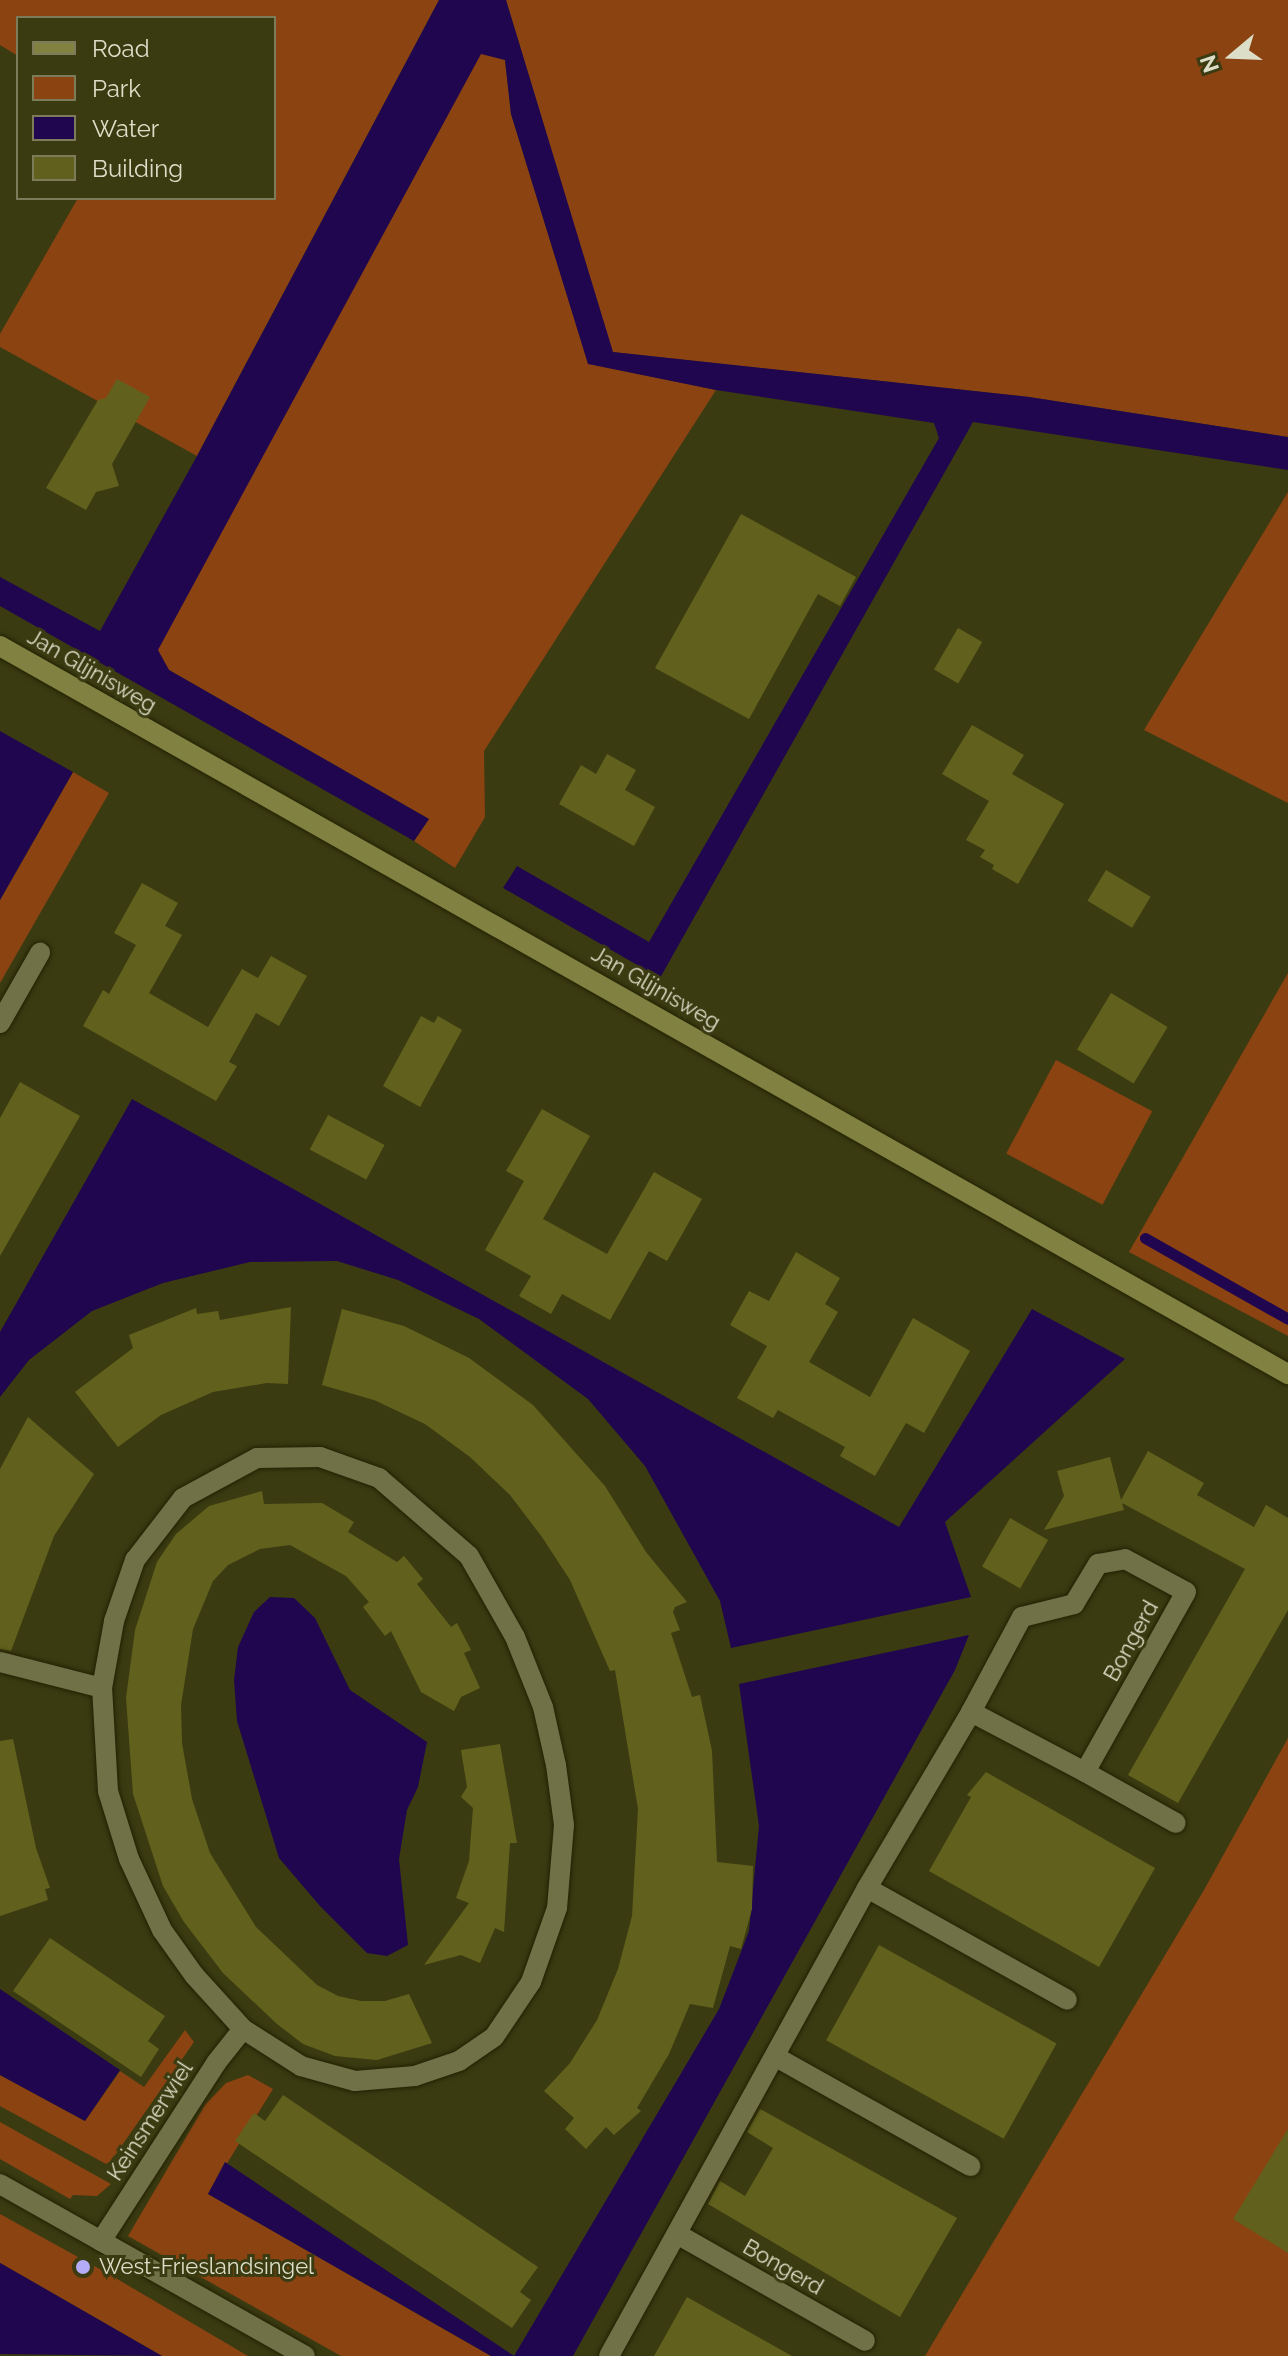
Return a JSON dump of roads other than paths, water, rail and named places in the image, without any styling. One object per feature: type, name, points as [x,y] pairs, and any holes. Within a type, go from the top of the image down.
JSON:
[{"type":"street","name":"Jan Glijnisweg","points":[[0,646],[292,808],[1288,1374]]},
{"type":"street","points":[[0,1023],[40,953]]},
{"type":"street","points":[[320,1457],[379,1478],[469,1556],[515,1637],[543,1707],[556,1765],[564,1825],[557,1908],[531,1982],[494,2037],[450,2065],[415,2076],[355,2081],[301,2066],[243,2029],[194,1975],[162,1930],[129,1859],[108,1791],[102,1688],[114,1621],[135,1560],[183,1498],[257,1458],[320,1457]]},
{"type":"street","name":"Bongerd","points":[[609,2356],[867,1888],[971,1712],[1022,1617],[1074,1604],[1098,1564],[1125,1559],[1186,1592],[1085,1772]]},
{"type":"street","points":[[0,1662],[102,1688]]},
{"type":"street","points":[[971,1712],[1176,1823]]},
{"type":"street","points":[[867,1888],[1067,2000]]},
{"type":"street","name":"Keinsmerwiel","points":[[101,2241],[216,2063],[243,2029]]},
{"type":"street","points":[[776,2057],[970,2166]]},
{"type":"street","points":[[0,2184],[305,2356]]},
{"type":"street","name":"Bongerd","points":[[677,2234],[865,2341]]},
{"type":"water","points":[[439,0],[506,0],[613,352],[1029,397],[1288,437],[1288,470],[973,422],[660,978],[503,888],[517,866],[649,942],[939,438],[934,423],[716,390],[588,364],[511,114],[505,60],[481,54],[158,650],[169,670],[429,819],[414,841],[0,606],[0,577],[100,631],[197,456]]},
{"type":"water","points":[[0,731],[73,772],[0,900]]},
{"type":"water","points":[[132,1099],[899,1527],[1032,1309],[1125,1359],[945,1522],[971,1597],[731,1648],[720,1601],[645,1466],[588,1399],[479,1319],[398,1280],[337,1261],[250,1262],[163,1283],[92,1311],[29,1360],[0,1397],[0,1332]]},
{"type":"water","points":[[270,1597],[294,1598],[315,1618],[350,1690],[427,1742],[418,1787],[407,1810],[399,1859],[408,1945],[387,1956],[367,1953],[320,1906],[279,1858],[237,1721],[234,1680],[238,1647],[254,1612]]},
{"type":"water","points":[[969,1635],[955,1670],[573,2356],[514,2356],[719,2009],[749,1931],[759,1826],[739,1684]]},
{"type":"water","points":[[0,1989],[120,2070],[85,2121],[0,2075]]},
{"type":"water","points":[[225,2162],[514,2356],[491,2356],[208,2194]]},
{"type":"water","points":[[2,2264],[162,2356],[0,2354]]},
{"type":"waterway","points":[[1145,1238],[1288,1319]]},
{"type":"place","name":"West-Frieslandsingel","points":[[83,2267]]}]
